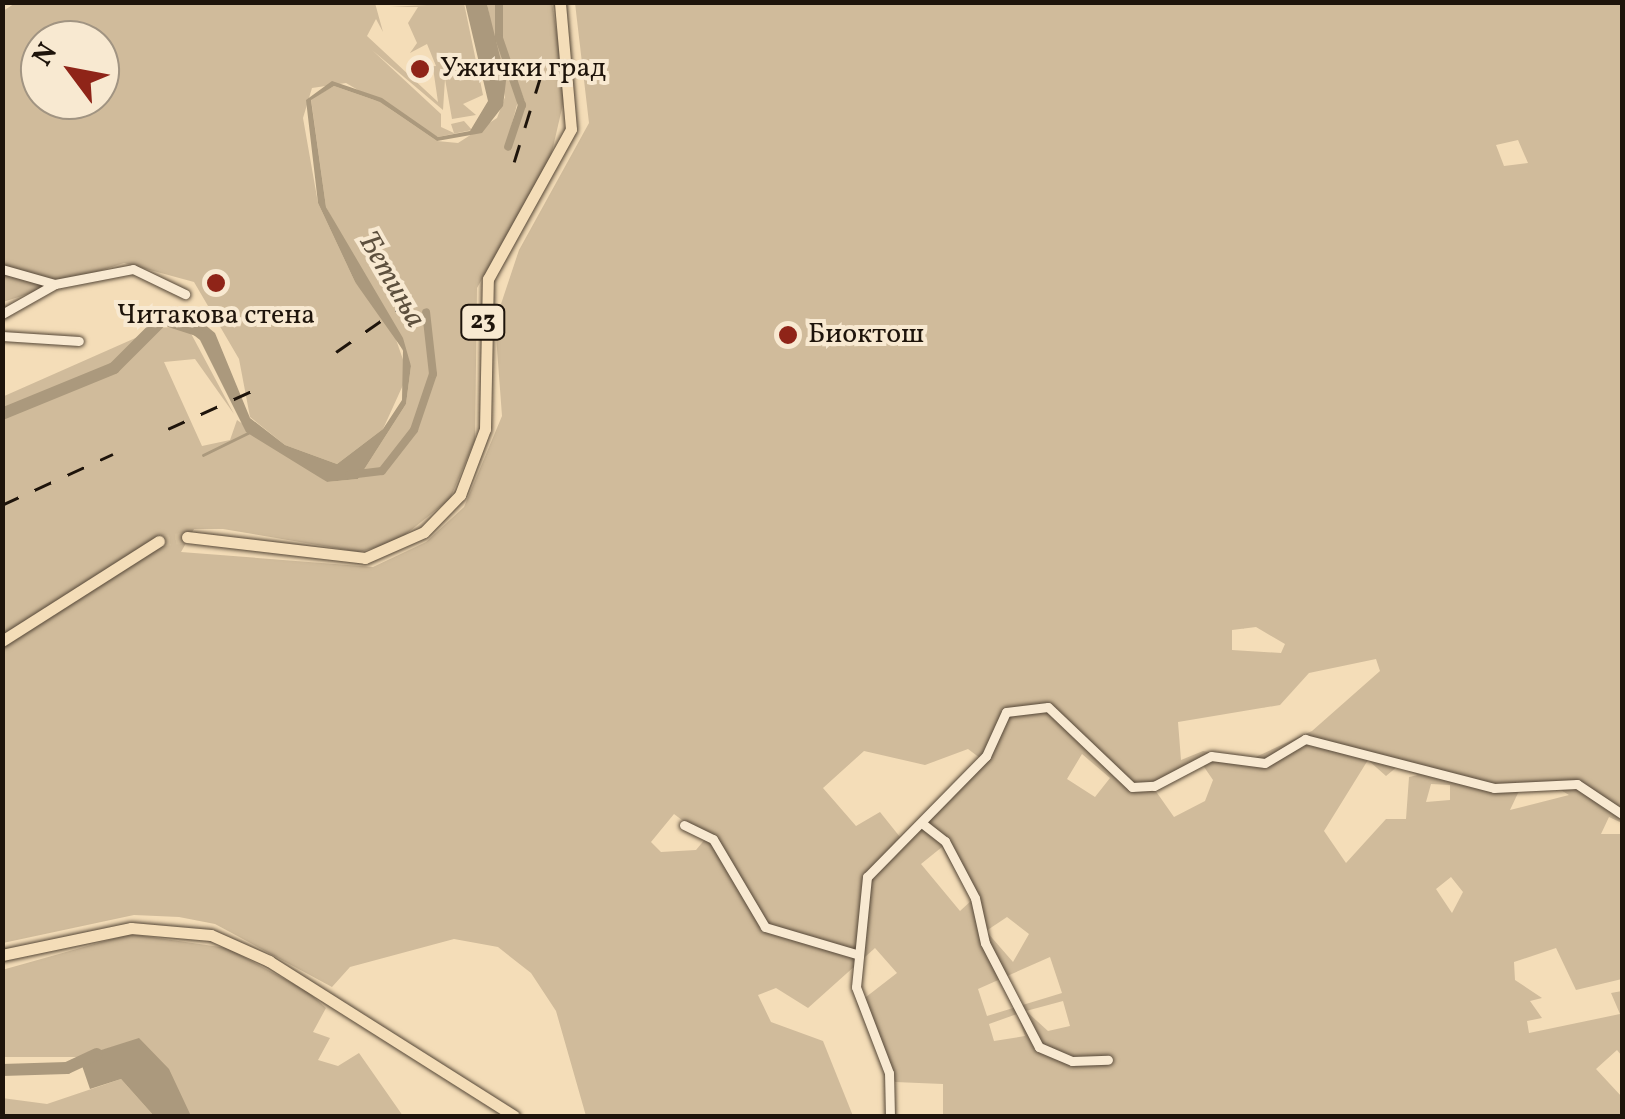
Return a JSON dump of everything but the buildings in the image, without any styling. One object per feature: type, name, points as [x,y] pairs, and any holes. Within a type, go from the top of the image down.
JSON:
[{"type":"main road","name":"23","points":[[187,537],[365,558],[424,532],[460,495],[485,428],[488,280],[571,128],[560,2]]},
{"type":"main road","points":[[2,641],[158,541]]},
{"type":"main road","points":[[2,955],[132,928],[211,935],[269,961],[514,1116]]},
{"type":"street","points":[[2,269],[54,284]]},
{"type":"street","points":[[2,314],[54,284],[132,270],[186,294]]},
{"type":"street","points":[[2,336],[79,341]]},
{"type":"street","points":[[890,1116],[888,1073],[856,986],[856,954],[870,868],[923,824],[986,756],[995,720],[1034,705],[1058,714],[1098,764],[1132,786],[1154,786],[1199,758],[1264,762],[1315,740],[1494,788],[1577,784],[1622,814]]},
{"type":"street","points":[[923,824],[945,842],[975,898],[985,942],[1040,1047],[1072,1061],[1108,1060]]},
{"type":"street","points":[[684,825],[713,840],[764,927],[856,954]]},
{"type":"shaded area","points":[[17,2],[375,3],[383,32],[376,19],[367,36],[438,102],[433,68],[421,67],[436,66],[427,44],[410,53],[417,43],[408,23],[418,7],[389,7],[464,3],[483,95],[463,104],[476,115],[452,119],[445,79],[443,110],[372,50],[441,114],[441,127],[454,133],[451,124],[464,121],[472,130],[438,137],[346,83],[312,88],[303,118],[318,203],[355,282],[391,325],[408,374],[383,429],[337,464],[285,445],[250,417],[239,359],[194,282],[124,263],[3,302],[3,11]]},
{"type":"shaded area","points":[[465,3],[487,4],[506,81],[503,106],[482,133],[437,141],[380,102],[334,86],[311,100],[326,207],[403,338],[411,366],[406,404],[358,479],[327,482],[246,432],[200,340],[181,325],[187,310],[215,333],[250,418],[285,445],[337,464],[383,429],[402,400],[403,350],[355,282],[318,203],[306,100],[332,81],[382,98],[438,137],[470,131],[488,101]]},
{"type":"shaded area","points":[[487,3],[497,3],[496,37],[519,97],[506,146],[525,102],[500,34],[502,3],[552,3],[566,91],[551,156],[477,288],[475,440],[450,499],[396,542],[359,552],[223,529],[194,529],[181,552],[373,567],[426,542],[464,507],[502,416],[495,322],[519,250],[589,123],[575,3],[1622,3],[1622,823],[1609,817],[1601,834],[1622,834],[1622,979],[1576,990],[1556,948],[1514,962],[1515,980],[1542,998],[1530,1001],[1542,1018],[1527,1021],[1529,1033],[1620,1014],[1611,993],[1622,991],[1622,1056],[1617,1050],[1596,1069],[1622,1097],[1622,1116],[943,1116],[943,1084],[895,1082],[857,1004],[897,973],[875,948],[808,1008],[776,988],[758,995],[771,1022],[823,1041],[853,1116],[586,1116],[556,1011],[531,973],[498,947],[454,939],[350,967],[332,987],[215,924],[179,917],[134,915],[3,943],[2,397],[158,328],[187,326],[234,414],[195,359],[164,362],[202,446],[230,440],[237,420],[327,482],[358,479],[406,404],[411,366],[326,207],[311,99],[334,86],[380,102],[437,141],[458,143],[497,118],[505,97]],"holes":[[[1518,140],[1528,163],[1504,166],[1496,145]],[[1256,627],[1285,644],[1281,653],[1232,650],[1232,630]],[[1376,659],[1380,671],[1312,731],[1249,760],[1203,751],[1181,760],[1178,722],[1280,705],[1309,673]],[[968,749],[980,758],[900,837],[880,812],[856,826],[823,788],[864,751],[925,765]],[[1082,754],[1110,778],[1095,797],[1067,779]],[[1368,760],[1386,776],[1398,766],[1418,775],[1409,777],[1406,819],[1386,819],[1346,863],[1324,831]],[[1200,761],[1213,780],[1205,801],[1174,817],[1155,790]],[[1431,784],[1450,785],[1450,800],[1426,802]],[[1551,784],[1569,795],[1510,810],[1519,791]],[[674,814],[706,838],[696,850],[661,852],[651,842]],[[942,847],[972,900],[960,911],[921,864]],[[1451,877],[1463,892],[1452,913],[1436,889]],[[1007,917],[1029,934],[1013,962],[986,931]],[[1050,957],[1062,993],[987,1016],[978,989]],[[1063,1001],[1070,1026],[1048,1031],[1026,1011]],[[1017,1014],[1025,1036],[994,1041],[989,1024]]]},
{"type":"shaded area","points":[[130,934],[227,948],[307,991],[326,1008],[313,1032],[330,1038],[318,1060],[338,1066],[359,1053],[403,1116],[191,1116],[126,1043],[79,1057],[3,1057],[2,970]]},
{"type":"shaded area","points":[[139,1038],[169,1069],[191,1116],[154,1116],[121,1079],[90,1089],[79,1057]]},
{"type":"shaded area","points":[[121,1079],[154,1116],[3,1116],[2,1098],[47,1104]]},
{"type":"waterway","points":[[499,3],[499,38],[522,105],[508,147]]},
{"type":"waterway","points":[[349,475],[382,471],[414,430],[433,374],[426,312]]},
{"type":"waterway","name":"Ђетиња","points":[[2,414],[114,368],[163,319],[196,330]]},
{"type":"waterway","points":[[203,455],[248,433]]},
{"type":"waterway","points":[[2,1070],[67,1068],[97,1054]]},
{"type":"tunnel","points":[[159,541],[187,537]]},
{"type":"railway","points":[[514,162],[541,75]]},
{"type":"railway","points":[[336,352],[408,302]]},
{"type":"railway","points":[[168,429],[256,389]]},
{"type":"railway","points":[[2,505],[113,454]]},
{"type":"place","name":"Ужички град","points":[[420,69]]},
{"type":"place","name":"Читакова стена","points":[[216,283]]},
{"type":"place","name":"Биоктош","points":[[788,335]]}]
